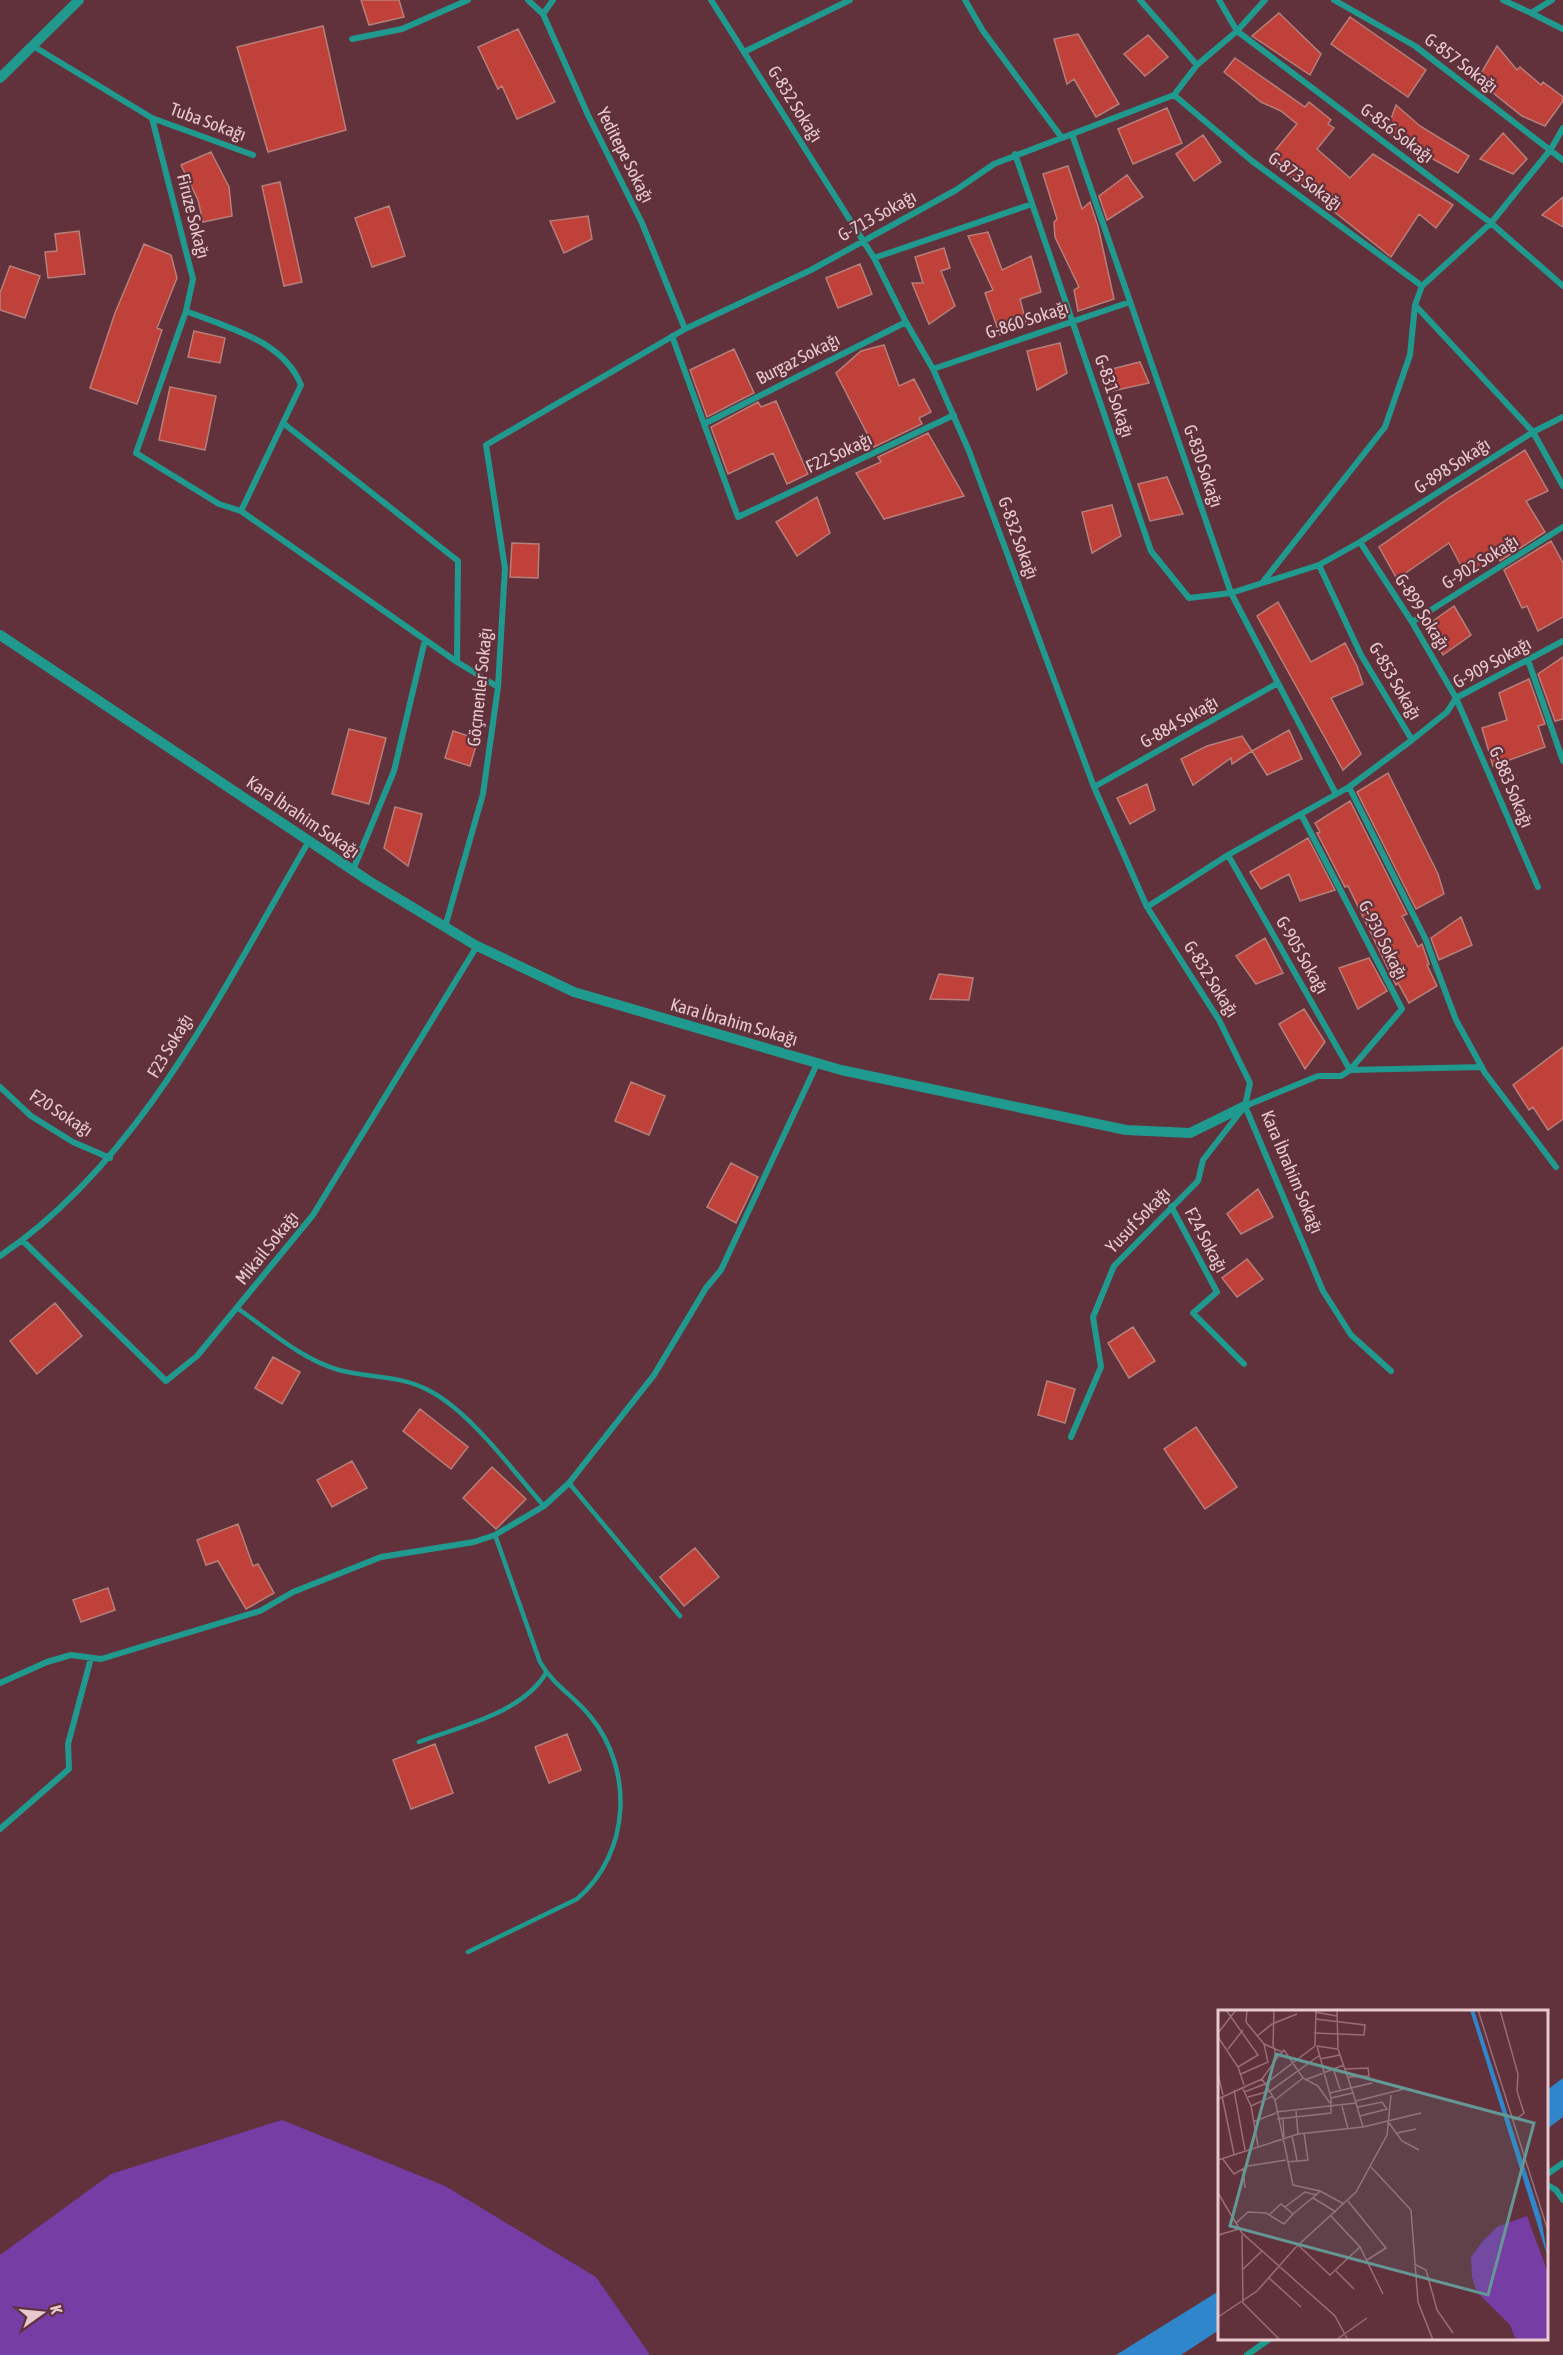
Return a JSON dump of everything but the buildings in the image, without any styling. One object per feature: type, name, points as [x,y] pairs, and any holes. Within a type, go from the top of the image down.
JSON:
[{"type":"street","points":[[0,78],[79,0]]},
{"type":"street","points":[[352,39],[402,29],[468,0]]},
{"type":"street","name":"Yeditepe Sokağı","points":[[528,0],[543,14],[588,116],[642,223],[684,329]]},
{"type":"street","points":[[543,14],[553,0]]},
{"type":"street","name":"G-832 Sokağı","points":[[711,0],[874,258],[933,369],[954,415],[1094,787],[1147,907],[1219,1020],[1235,1050],[1250,1083],[1245,1106]]},
{"type":"street","points":[[744,52],[850,0]]},
{"type":"street","points":[[965,0],[983,32],[1062,138]]},
{"type":"street","points":[[1140,0],[1197,65]]},
{"type":"street","name":"G-856 Sokağı","points":[[1219,0],[1237,31],[1491,223],[1563,286]]},
{"type":"street","points":[[1174,95],[1197,65],[1237,31],[1265,0]]},
{"type":"street","name":"G-857 Sokağı","points":[[1334,0],[1415,46],[1563,160]]},
{"type":"street","points":[[1503,0],[1563,29]]},
{"type":"street","points":[[1531,13],[1552,0]]},
{"type":"street","points":[[33,46],[152,118]]},
{"type":"street","name":"G-713 Sokağı","points":[[486,445],[684,329],[811,270],[956,190],[994,164],[1015,154],[1174,95]]},
{"type":"street","name":"G-873 Sokağı","points":[[1174,95],[1252,161],[1422,286]]},
{"type":"street","name":"Tuba Sokağı","points":[[152,118],[253,155]]},
{"type":"street","name":"Firuze Sokağı","points":[[152,118],[193,279],[186,311],[136,453],[219,504],[242,511]]},
{"type":"street","points":[[1261,584],[1385,427],[1410,355],[1415,305],[1422,286],[1491,223],[1551,149],[1563,128]]},
{"type":"street","name":"G-830 Sokağı","points":[[1072,134],[1231,593],[1336,794]]},
{"type":"street","name":"G-831 Sokağı","points":[[1015,154],[1151,551],[1189,597],[1231,593]]},
{"type":"street","points":[[874,258],[1032,204]]},
{"type":"street","name":"G-860 Sokağı","points":[[933,369],[1130,302]]},
{"type":"street","points":[[1415,305],[1533,432],[1563,486]]},
{"type":"street","points":[[186,311],[265,342],[295,369],[301,385],[242,511],[425,640],[498,687]]},
{"type":"street","name":"Burgaz Sokağı","points":[[704,424],[906,322]]},
{"type":"street","points":[[672,336],[704,424]]},
{"type":"street","name":"F22 Sokağı","points":[[704,424],[738,517],[954,415]]},
{"type":"street","name":"G-898 Sokağı","points":[[1231,593],[1318,565],[1360,542],[1533,432],[1563,417]]},
{"type":"street","points":[[283,423],[459,561],[457,662]]},
{"type":"street","name":"Göçmenler Sokağı","points":[[445,927],[483,794],[498,687],[505,568],[486,445]]},
{"type":"street","name":"G-902 Sokağı","points":[[1412,622],[1563,526]]},
{"type":"street","name":"G-899 Sokağı","points":[[1360,542],[1412,622],[1456,698]]},
{"type":"street","name":"G-853 Sokağı","points":[[1318,565],[1361,655],[1413,740],[1349,787]]},
{"type":"street","name":"Kara İbrahim Sokağı","points":[[0,635],[353,870],[477,946],[574,992],[818,1064],[1126,1130],[1190,1133],[1245,1106],[1323,1290],[1351,1335],[1391,1371]]},
{"type":"street","points":[[353,870],[394,771],[425,640]]},
{"type":"street","name":"G-909 Sokağı","points":[[1413,740],[1447,712],[1456,698],[1563,641]]},
{"type":"street","points":[[1528,660],[1563,761]]},
{"type":"street","name":"G-884 Sokağı","points":[[1094,787],[1278,682]]},
{"type":"street","name":"G-883 Sokağı","points":[[1456,698],[1538,887]]},
{"type":"street","points":[[1147,907],[1228,855],[1349,787],[1426,940],[1456,1020],[1482,1067],[1556,1167]]},
{"type":"street","name":"G-930 Sokağı","points":[[1302,814],[1402,1009],[1350,1070]]},
{"type":"street","name":"F23 Sokağı","points":[[22,1240],[110,1158],[163,1088],[309,841]]},
{"type":"street","name":"G-905 Sokağı","points":[[1228,855],[1350,1070]]},
{"type":"street","name":"Mikail Sokağı","points":[[22,1240],[166,1381],[197,1356],[313,1215],[477,946]]},
{"type":"street","points":[[0,1683],[71,1655],[100,1659],[260,1611],[293,1592],[381,1557],[474,1542],[495,1535],[544,1506],[570,1483],[654,1375],[706,1288],[721,1270],[818,1064]]},
{"type":"street","points":[[1245,1106],[1318,1076],[1341,1076],[1350,1070],[1482,1067]]},
{"type":"street","name":"F20 Sokağı","points":[[0,1087],[31,1116],[73,1142],[110,1158]]},
{"type":"street","name":"Yusuf Sokağı","points":[[1071,1437],[1101,1367],[1093,1317],[1114,1266],[1198,1181],[1203,1160],[1245,1106]]},
{"type":"street","name":"F24 Sokağı","points":[[1171,1206],[1217,1292],[1193,1313],[1244,1364]]},
{"type":"street","points":[[0,1256],[22,1240]]},
{"type":"street","points":[[0,1829],[69,1769],[68,1744],[91,1658]]},
{"type":"street","points":[[1548,2174],[1563,2163]]},
{"type":"street","points":[[1548,2185],[1556,2190],[1563,2200]]},
{"type":"street","points":[[1247,2355],[1268,2340]]},
{"type":"lane","points":[[237,1308],[301,1352],[325,1365],[351,1373],[401,1379],[440,1397],[464,1416],[544,1506]]},
{"type":"lane","points":[[570,1483],[680,1616]]},
{"type":"lane","points":[[468,1952],[577,1899],[588,1889],[617,1839],[620,1822],[620,1788],[611,1751],[590,1715],[546,1673],[495,1535]]},
{"type":"lane","points":[[419,1742],[512,1706],[535,1689],[546,1673]]},
{"type":"shaded area","points":[[282,2120],[445,2186],[596,2277],[650,2355],[0,2355],[0,2255],[111,2174]]},
{"type":"water","points":[[1563,2078],[1563,2117],[1548,2128],[1548,2089]]},
{"type":"water","points":[[1218,2292],[1218,2331],[1181,2355],[1116,2355]]}]
